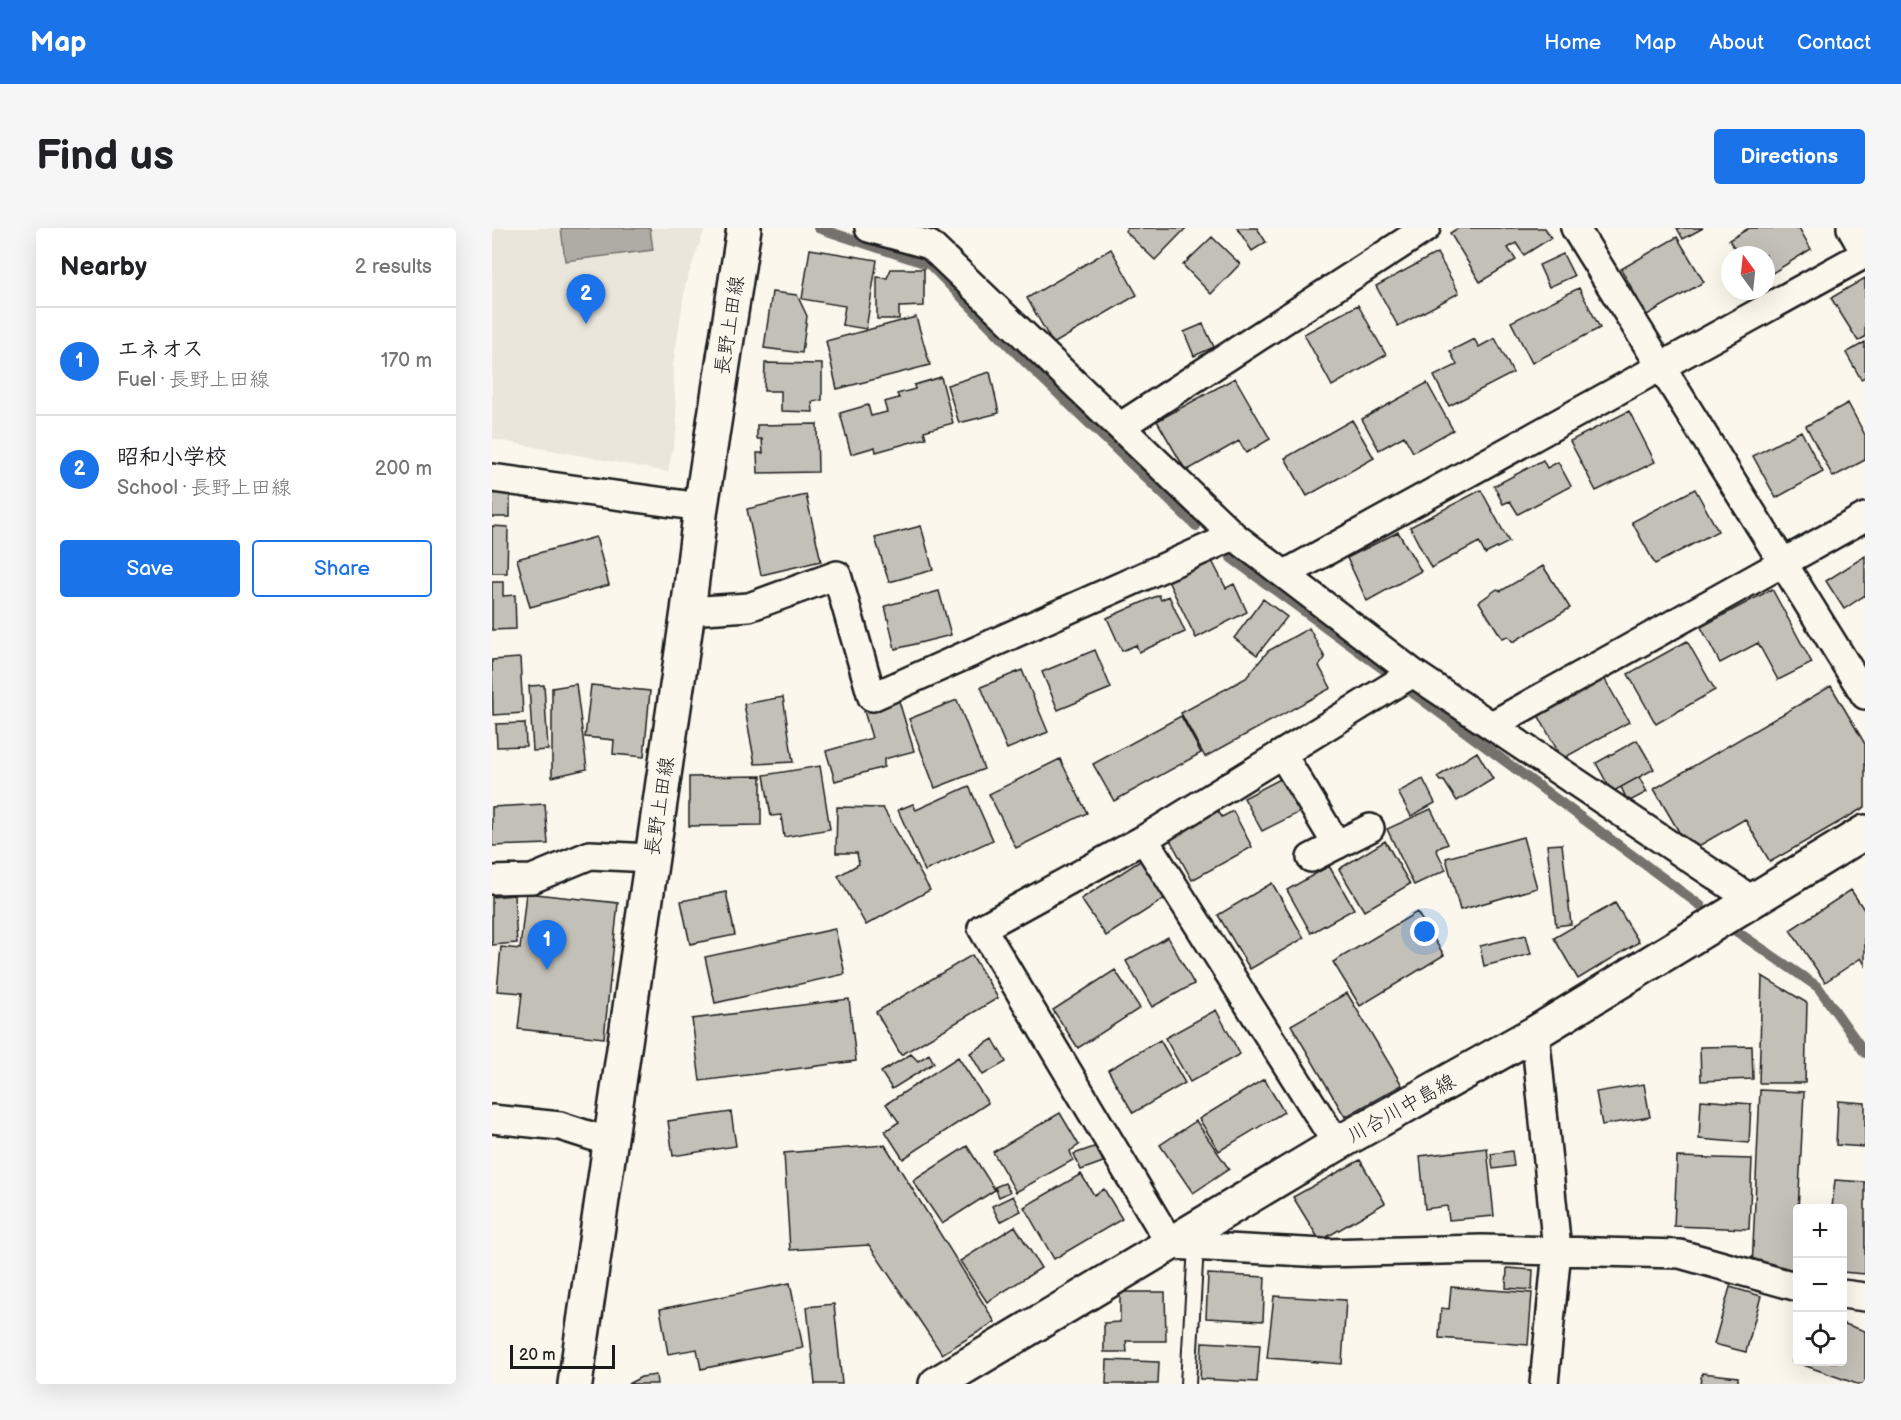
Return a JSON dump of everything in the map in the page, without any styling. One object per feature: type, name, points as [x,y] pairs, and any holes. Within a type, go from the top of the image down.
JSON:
[{"type":"main road","name":"長野上田線","points":[[575,1384],[744,228]]},
{"type":"main road","name":"川合川中島線","points":[[936,1384],[1184,1245],[1338,1144],[1535,1033],[1865,832]]},
{"type":"street","points":[[869,228],[930,245],[1234,536],[1413,673],[1752,900]]},
{"type":"street","points":[[1120,426],[1426,228]]},
{"type":"street","points":[[1575,228],[1865,695]]},
{"type":"street","points":[[1285,574],[1865,254],[1851,228]]},
{"type":"street","points":[[492,478],[702,507]]},
{"type":"street","points":[[1492,725],[1865,517]]},
{"type":"street","points":[[688,611],[749,607],[837,575],[872,697],[1234,536]]},
{"type":"street","points":[[1413,673],[1144,839],[982,928],[1184,1245],[1324,1253],[1482,1249],[1680,1254],[1793,1286]]},
{"type":"street","points":[[1282,754],[1337,845]]},
{"type":"street","points":[[1311,858],[1370,828]]},
{"type":"street","points":[[1144,839],[1338,1144]]},
{"type":"street","points":[[492,880],[532,879],[590,855],[651,858]]},
{"type":"street","points":[[1535,1033],[1557,1250],[1544,1384]]},
{"type":"street","points":[[492,1119],[560,1126],[610,1142]]},
{"type":"street","points":[[1847,1295],[1865,1297]]},
{"type":"lane","points":[[1184,1245],[1188,1384]]},
{"type":"shaded area","points":[[492,228],[705,228],[686,282],[673,366],[677,426],[668,472],[492,439]]},
{"type":"shaded area","points":[[561,228],[650,228],[653,250],[565,261]]},
{"type":"building","points":[[1127,228],[1186,228],[1155,260],[1125,231]]},
{"type":"building","points":[[1237,228],[1257,228],[1266,242],[1252,251]]},
{"type":"building","points":[[1458,228],[1545,228],[1551,238],[1524,255],[1516,243],[1508,248],[1516,260],[1480,282],[1450,233]]},
{"type":"building","points":[[1677,228],[1703,228],[1683,239]]},
{"type":"building","points":[[1749,228],[1799,228],[1811,249],[1775,271],[1775,246],[1733,246],[1729,240]]},
{"type":"building","points":[[1212,237],[1240,264],[1211,294],[1183,265]]},
{"type":"building","points":[[1677,237],[1704,282],[1647,315],[1621,269]]},
{"type":"building","points":[[810,249],[877,260],[866,329],[842,325],[845,306],[802,299]]},
{"type":"building","points":[[1111,249],[1137,295],[1053,344],[1027,298]]},
{"type":"building","points":[[1437,253],[1459,293],[1398,326],[1376,286]]},
{"type":"building","points":[[1563,254],[1574,276],[1549,287],[1539,265]]},
{"type":"building","points":[[891,269],[924,269],[924,306],[899,307],[899,319],[877,319],[877,277],[887,278]]},
{"type":"building","points":[[1865,278],[1865,337],[1858,341],[1831,298]]},
{"type":"building","points":[[1579,288],[1600,328],[1532,363],[1511,322]]},
{"type":"building","points":[[772,292],[797,295],[807,316],[802,353],[764,348]]},
{"type":"building","points":[[1358,305],[1386,355],[1332,386],[1304,334]]},
{"type":"building","points":[[916,317],[930,365],[837,389],[826,341]]},
{"type":"building","points":[[1203,324],[1214,347],[1194,356],[1184,332]]},
{"type":"building","points":[[1495,338],[1513,373],[1449,406],[1434,376],[1457,365],[1450,351],[1474,339],[1479,347]]},
{"type":"building","points":[[1865,342],[1865,377],[1861,379],[1846,353]]},
{"type":"building","points":[[765,363],[822,364],[822,400],[812,402],[813,412],[781,411],[781,391],[764,391]]},
{"type":"building","points":[[990,372],[999,413],[959,423],[947,385]]},
{"type":"building","points":[[941,377],[953,423],[924,431],[926,438],[876,452],[875,447],[851,454],[840,413],[868,405],[871,416],[887,412],[884,402],[899,398],[897,394],[915,389],[914,385]]},
{"type":"building","points":[[1235,378],[1270,439],[1246,453],[1239,441],[1186,471],[1157,421]]},
{"type":"building","points":[[1427,383],[1453,430],[1413,452],[1404,436],[1379,450],[1362,419]]},
{"type":"building","points":[[1848,403],[1865,435],[1865,460],[1833,477],[1806,426]]},
{"type":"building","points":[[1629,411],[1655,462],[1596,491],[1570,441]]},
{"type":"building","points":[[1352,420],[1374,458],[1307,496],[1285,458]]},
{"type":"building","points":[[817,424],[818,472],[758,473],[757,453],[763,453],[762,439],[757,439],[757,425]]},
{"type":"building","points":[[1801,431],[1823,472],[1776,498],[1753,456]]},
{"type":"building","points":[[1543,460],[1547,468],[1558,462],[1571,486],[1518,514],[1510,501],[1503,504],[1494,486]]},
{"type":"building","points":[[492,488],[510,488],[510,517],[492,517]]},
{"type":"building","points":[[1695,489],[1718,531],[1655,564],[1632,522]]},
{"type":"building","points":[[1481,490],[1509,542],[1485,554],[1479,542],[1431,568],[1410,527]]},
{"type":"building","points":[[806,495],[821,561],[761,575],[747,509]]},
{"type":"building","points":[[492,526],[508,527],[507,573],[492,573]]},
{"type":"building","points":[[921,526],[933,570],[889,582],[875,538]]},
{"type":"building","points":[[1398,532],[1421,571],[1367,601],[1347,558]]},
{"type":"building","points":[[596,537],[609,585],[530,607],[517,559]]},
{"type":"building","points":[[1865,556],[1865,595],[1844,609],[1826,581]]},
{"type":"building","points":[[1211,559],[1226,588],[1234,584],[1247,612],[1196,638],[1168,581]]},
{"type":"building","points":[[1543,566],[1570,608],[1513,642],[1508,636],[1502,638],[1479,602],[1497,589],[1501,591]]},
{"type":"building","points":[[492,582],[503,582],[503,596],[515,595],[516,629],[492,630]]},
{"type":"building","points":[[1772,589],[1812,663],[1778,680],[1758,643],[1720,663],[1701,627]]},
{"type":"building","points":[[939,591],[951,635],[895,649],[885,606]]},
{"type":"building","points":[[1159,595],[1161,600],[1169,596],[1185,632],[1139,652],[1136,645],[1122,651],[1107,618]]},
{"type":"building","points":[[1263,599],[1287,617],[1257,655],[1234,638]]},
{"type":"building","points":[[1309,628],[1325,658],[1319,666],[1331,688],[1205,757],[1181,713],[1246,678],[1268,651]]},
{"type":"building","points":[[1687,641],[1715,690],[1656,724],[1628,674]]},
{"type":"building","points":[[1095,650],[1111,688],[1058,710],[1042,672]]},
{"type":"building","points":[[520,658],[523,713],[493,715],[492,660]]},
{"type":"building","points":[[1022,670],[1048,732],[1007,749],[981,687]]},
{"type":"building","points":[[1603,676],[1629,722],[1562,759],[1537,713]]},
{"type":"building","points":[[576,684],[587,769],[552,777],[552,688]]},
{"type":"building","points":[[544,685],[548,750],[533,751],[529,686]]},
{"type":"building","points":[[591,685],[650,691],[644,757],[613,754],[614,740],[585,737]]},
{"type":"building","points":[[1831,686],[1865,744],[1865,807],[1770,862],[1745,819],[1690,851],[1654,789]]},
{"type":"building","points":[[783,697],[793,762],[755,764],[744,704]]},
{"type":"building","points":[[957,700],[984,769],[935,788],[909,719]]},
{"type":"building","points":[[899,701],[914,751],[884,759],[884,767],[835,781],[826,751],[872,738],[864,711]]},
{"type":"building","points":[[1181,716],[1201,753],[1114,801],[1093,764]]},
{"type":"building","points":[[525,723],[526,746],[497,747],[496,724]]},
{"type":"building","points":[[1637,740],[1654,769],[1612,792],[1596,763]]},
{"type":"building","points":[[1477,752],[1493,779],[1457,801],[1444,781],[1440,781],[1437,777]]},
{"type":"building","points":[[1060,759],[1087,813],[1016,848],[989,794]]},
{"type":"building","points":[[820,766],[830,829],[784,837],[781,815],[771,816],[764,775]]},
{"type":"building","points":[[761,776],[761,825],[689,826],[689,777]]},
{"type":"building","points":[[1286,776],[1304,810],[1262,831],[1244,798]]},
{"type":"building","points":[[1639,777],[1647,792],[1628,802],[1621,787]]},
{"type":"building","points":[[1423,779],[1435,803],[1411,816],[1398,792]]},
{"type":"building","points":[[969,786],[993,840],[925,871],[898,810],[913,804],[916,810]]},
{"type":"building","points":[[545,804],[548,844],[492,846],[492,807]]},
{"type":"building","points":[[837,807],[883,808],[930,890],[866,925],[838,876],[859,864],[857,853],[836,853]]},
{"type":"building","points":[[1216,808],[1222,817],[1233,811],[1252,847],[1192,880],[1167,834]]},
{"type":"building","points":[[1431,809],[1448,844],[1436,849],[1446,870],[1414,885],[1387,829]]},
{"type":"building","points":[[1523,837],[1537,888],[1460,910],[1446,858]]},
{"type":"building","points":[[1385,841],[1410,884],[1364,911],[1339,869]]},
{"type":"building","points":[[1562,844],[1571,924],[1556,926],[1547,845]]},
{"type":"building","points":[[1143,859],[1167,897],[1106,936],[1081,899]]},
{"type":"building","points":[[1329,866],[1354,909],[1311,933],[1287,890]]},
{"type":"building","points":[[1272,883],[1304,938],[1250,969],[1218,915]]},
{"type":"building","points":[[1851,890],[1865,911],[1865,965],[1861,958],[1825,982],[1790,930]]},
{"type":"building","points":[[726,892],[735,935],[690,944],[681,901]]},
{"type":"building","points":[[526,893],[618,903],[604,1038],[518,1029],[522,993],[497,991],[501,947],[520,949]]},
{"type":"building","points":[[514,895],[517,943],[492,945],[492,897]]},
{"type":"building","points":[[1615,903],[1639,942],[1578,979],[1554,938]]},
{"type":"building","points":[[1417,912],[1444,955],[1360,1006],[1333,962]]},
{"type":"building","points":[[835,929],[845,974],[715,1003],[705,957]]},
{"type":"building","points":[[1526,935],[1531,954],[1484,966],[1480,946]]},
{"type":"building","points":[[1168,937],[1194,984],[1152,1007],[1126,961]]},
{"type":"building","points":[[972,955],[998,998],[901,1055],[876,1012]]},
{"type":"building","points":[[1115,970],[1140,1008],[1078,1048],[1053,1010]]},
{"type":"building","points":[[1762,976],[1807,1003],[1805,1083],[1759,1083]]},
{"type":"building","points":[[1347,993],[1402,1085],[1345,1117],[1291,1025]]},
{"type":"building","points":[[849,999],[856,1061],[700,1081],[692,1019]]},
{"type":"building","points":[[1216,1010],[1240,1054],[1190,1082],[1165,1038]]},
{"type":"building","points":[[993,1039],[1006,1062],[983,1075],[970,1053]]},
{"type":"building","points":[[1160,1040],[1185,1083],[1133,1113],[1108,1070]]},
{"type":"building","points":[[1752,1046],[1753,1079],[1701,1081],[1700,1047]]},
{"type":"building","points":[[911,1054],[918,1061],[929,1054],[934,1063],[892,1089],[881,1072]]},
{"type":"building","points":[[958,1057],[988,1103],[903,1159],[885,1131],[899,1122],[886,1104]]},
{"type":"building","points":[[1264,1079],[1284,1112],[1219,1151],[1199,1119]]},
{"type":"building","points":[[1644,1084],[1650,1117],[1602,1125],[1596,1092]]},
{"type":"building","points":[[1760,1090],[1804,1092],[1798,1204],[1793,1204],[1793,1271],[1752,1269]]},
{"type":"building","points":[[1701,1100],[1751,1104],[1749,1143],[1699,1139]]},
{"type":"building","points":[[1838,1101],[1865,1103],[1865,1147],[1836,1145]]},
{"type":"building","points":[[731,1112],[736,1146],[673,1156],[668,1121]]},
{"type":"building","points":[[1060,1113],[1079,1145],[1070,1151],[1073,1160],[1016,1192],[993,1152]]},
{"type":"building","points":[[1196,1121],[1229,1169],[1193,1193],[1160,1145]]},
{"type":"building","points":[[885,1145],[995,1322],[942,1354],[869,1245],[790,1250],[784,1153]]},
{"type":"building","points":[[967,1146],[995,1190],[942,1224],[913,1181]]},
{"type":"building","points":[[1097,1146],[1103,1162],[1081,1170],[1074,1154]]},
{"type":"building","points":[[1487,1148],[1494,1216],[1449,1220],[1447,1206],[1425,1209],[1420,1156]]},
{"type":"building","points":[[1512,1151],[1514,1166],[1493,1169],[1491,1154]]},
{"type":"building","points":[[1677,1157],[1752,1159],[1749,1229],[1674,1226]]},
{"type":"building","points":[[1360,1160],[1385,1203],[1320,1241],[1293,1197]]},
{"type":"building","points":[[1081,1174],[1094,1195],[1104,1189],[1122,1219],[1054,1259],[1024,1207]]},
{"type":"building","points":[[1835,1180],[1865,1182],[1865,1274],[1847,1272],[1847,1204],[1832,1204]]},
{"type":"building","points":[[1005,1183],[1010,1192],[999,1197],[995,1187]]},
{"type":"building","points":[[1013,1196],[1021,1211],[1000,1222],[992,1206]]},
{"type":"building","points":[[1015,1226],[1041,1268],[987,1302],[960,1261]]},
{"type":"building","points":[[1507,1268],[1533,1270],[1532,1290],[1506,1288]]},
{"type":"building","points":[[1208,1274],[1265,1277],[1263,1321],[1206,1318]]},
{"type":"building","points":[[790,1283],[803,1348],[701,1369],[697,1349],[668,1354],[660,1309]]},
{"type":"building","points":[[1451,1287],[1532,1293],[1528,1345],[1439,1338],[1441,1308],[1449,1309]]},
{"type":"building","points":[[1730,1287],[1761,1296],[1746,1352],[1714,1344]]},
{"type":"building","points":[[1120,1292],[1165,1292],[1166,1341],[1126,1341],[1127,1352],[1104,1352],[1104,1323],[1120,1322]]},
{"type":"building","points":[[1274,1296],[1346,1300],[1342,1364],[1267,1358]]},
{"type":"building","points":[[834,1304],[842,1384],[815,1384],[807,1307]]},
{"type":"building","points":[[1847,1325],[1865,1331],[1865,1384],[1857,1384],[1806,1366],[1847,1366]]},
{"type":"building","points":[[1202,1342],[1260,1345],[1257,1382],[1200,1379]]},
{"type":"building","points":[[1107,1360],[1159,1362],[1158,1384],[1106,1384]]},
{"type":"building","points":[[1702,1373],[1738,1377],[1738,1384],[1700,1384]]},
{"type":"building","points":[[656,1375],[657,1384],[628,1384],[641,1377]]},
{"type":"waterway","points":[[818,228],[930,265],[1026,363],[1196,526]]},
{"type":"waterway","points":[[1231,558],[1383,669]]},
{"type":"waterway","points":[[1410,691],[1701,906]]},
{"type":"waterway","points":[[1736,931],[1818,987],[1865,1053]]},
{"type":"place","name":"昭和小学校","points":[[586,324]]},
{"type":"place","name":"エネオス","points":[[547,970]]}]
